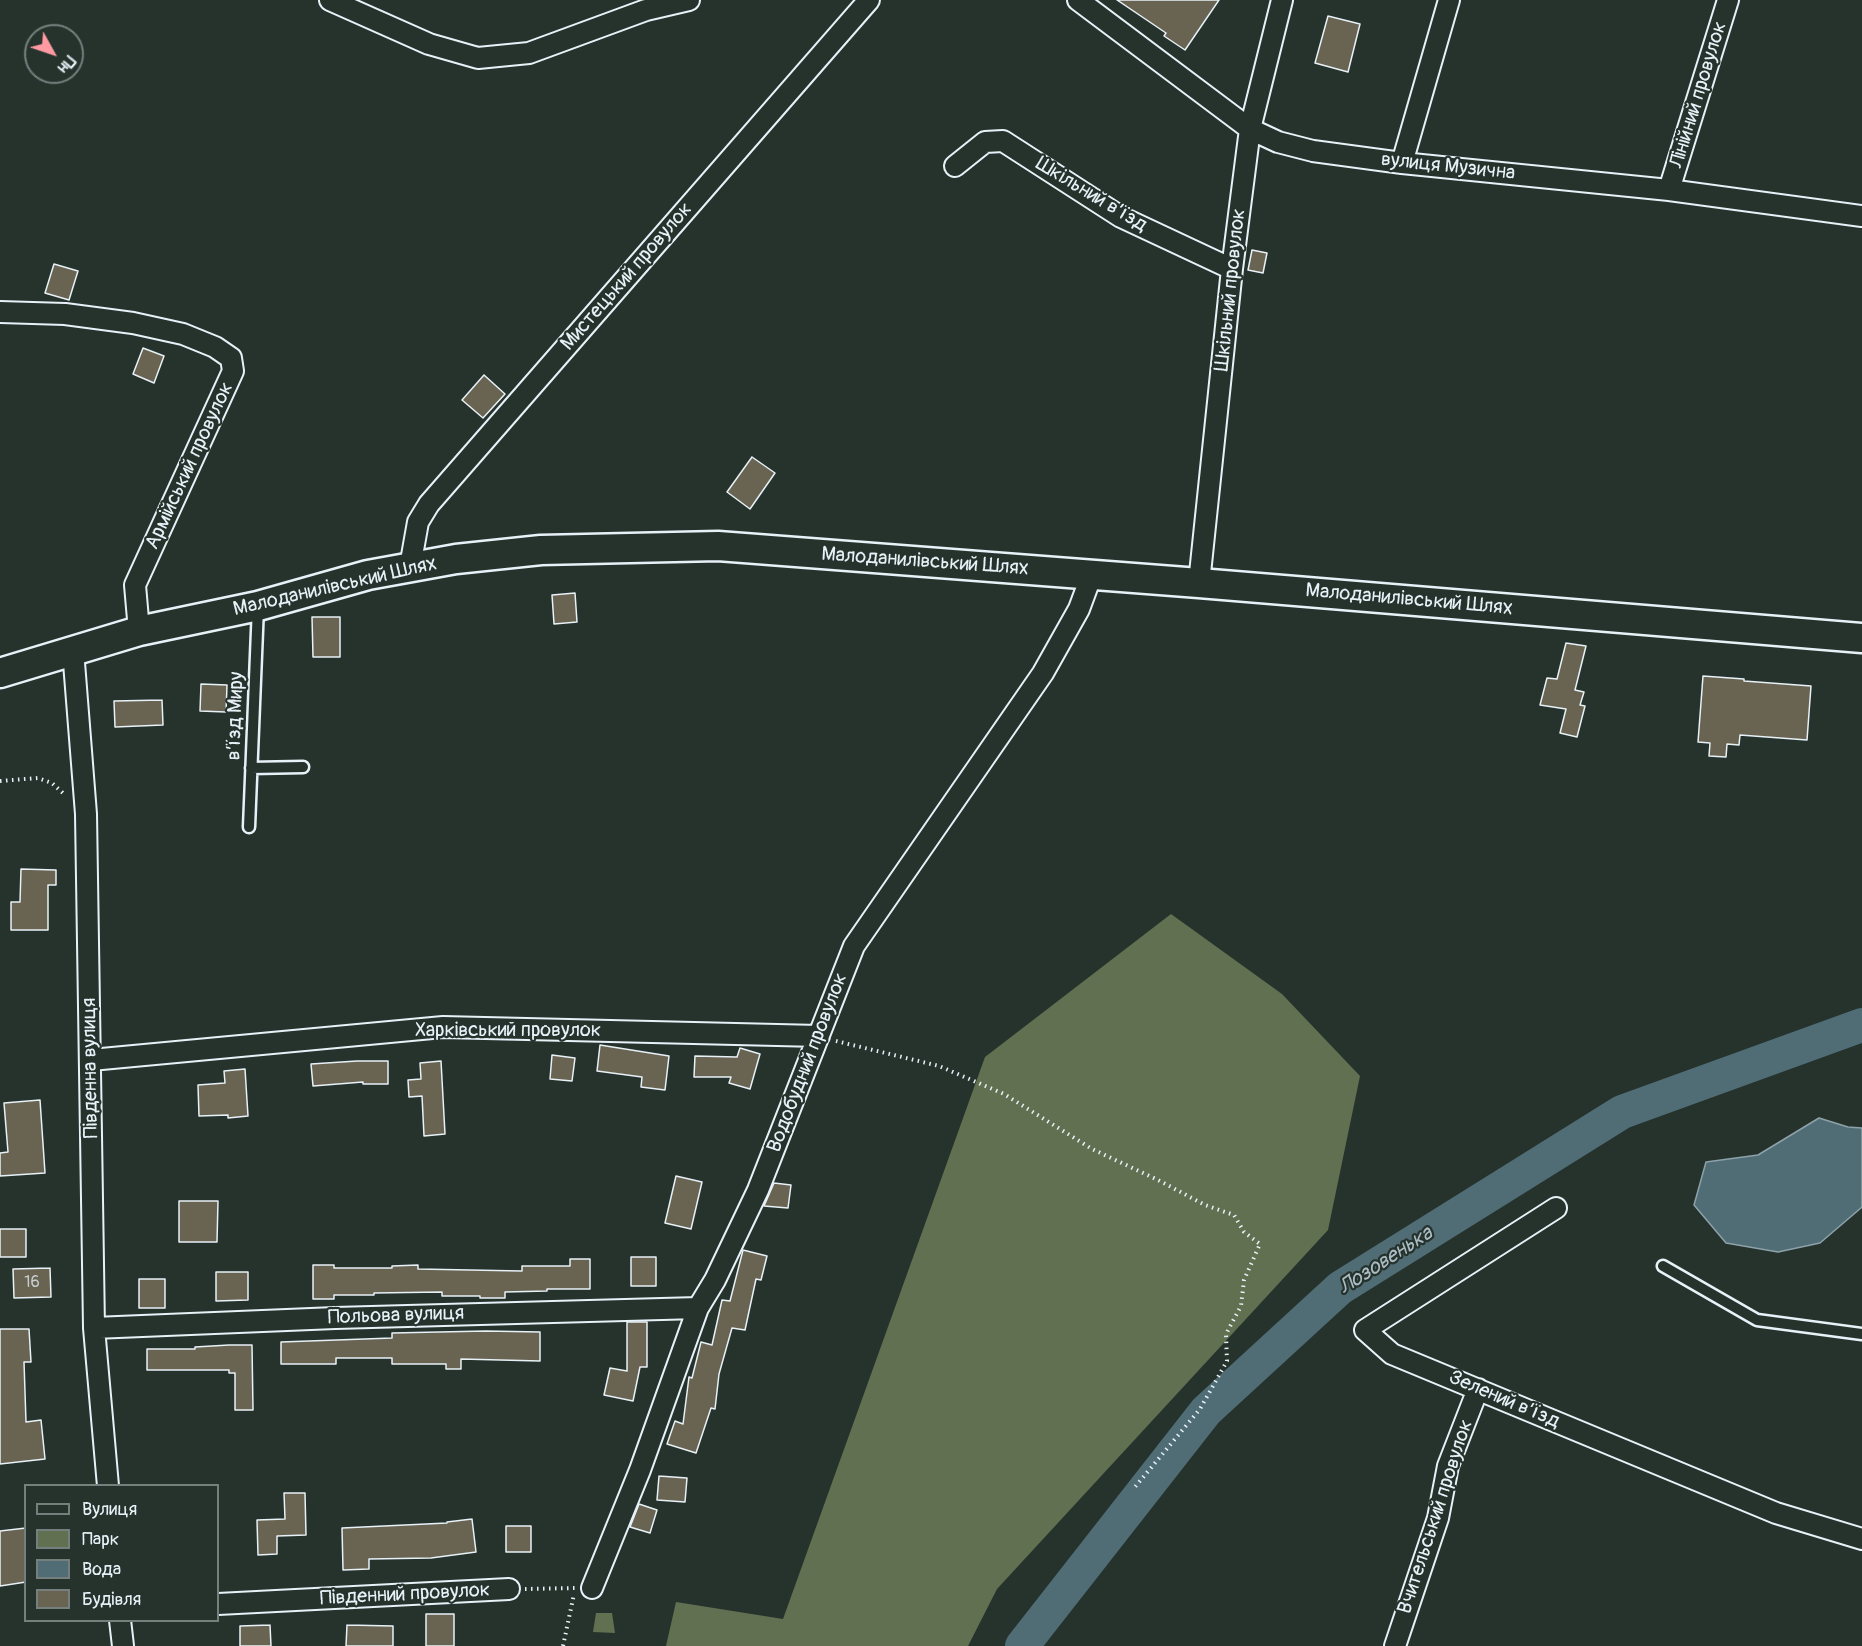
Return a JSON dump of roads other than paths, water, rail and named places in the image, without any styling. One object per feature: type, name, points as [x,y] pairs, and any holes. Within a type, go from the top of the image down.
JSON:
[{"type":"main road","name":"Малоданилівський Шлях","points":[[0,673],[139,631],[258,606],[368,575],[410,567],[456,559],[541,550],[718,546],[1092,574],[1862,638]]},
{"type":"street","points":[[330,0],[429,44],[477,58],[529,54],[646,5],[689,0]]},
{"type":"street","name":"Мистецький провулок","points":[[410,567],[418,522],[429,504],[868,0]]},
{"type":"street","name":"вулиця Музична","points":[[1078,0],[1250,129],[1278,142],[1312,151],[1402,163],[1669,190],[1862,216]]},
{"type":"street","name":"Шкільний провулок","points":[[1200,583],[1232,269],[1250,129],[1282,0]]},
{"type":"street","points":[[1402,163],[1449,0]]},
{"type":"street","name":"Лінійний провулок","points":[[1669,190],[1728,0]]},
{"type":"street","name":"Шкільний в’їзд","points":[[955,166],[985,142],[1003,141],[1121,217],[1232,269]]},
{"type":"street","name":"Армійський провулок","points":[[0,312],[65,314],[133,323],[183,334],[215,347],[231,358],[233,371],[135,585],[139,631]]},
{"type":"street","name":"Водобудний провулок","points":[[583,1588],[640,1470],[698,1308],[715,1280],[758,1190],[854,946],[1043,673],[1078,609],[1092,574]]},
{"type":"street","name":"Південна вулиця","points":[[73,650],[86,814],[94,1328],[108,1484]]},
{"type":"street","name":"Харківський провулок","points":[[91,1060],[443,1027],[819,1036]]},
{"type":"street","name":"Зелений в’їзд","points":[[1556,1208],[1365,1330],[1392,1354],[1776,1513],[1862,1539]]},
{"type":"street","name":"Польова вулиця","points":[[94,1328],[334,1318],[698,1308]]},
{"type":"street","name":"Вчительський провулок","points":[[1395,1646],[1438,1518],[1448,1466],[1478,1389]]},
{"type":"street","name":"Південний провулок","points":[[219,1604],[509,1589]]},
{"type":"street","points":[[120,1622],[123,1646]]},
{"type":"lane","name":"в’їзд Миру","points":[[249,827],[258,606]]},
{"type":"lane","points":[[251,768],[303,767]]},
{"type":"lane","points":[[1663,1266],[1757,1320],[1862,1334]]},
{"type":"water","points":[[1819,1118],[1848,1127],[1862,1128],[1862,1207],[1820,1243],[1778,1252],[1726,1243],[1694,1205],[1706,1162],[1758,1155]]},
{"type":"waterway","name":"Лозовенька","points":[[1022,1646],[1206,1411],[1340,1288],[1622,1112],[1862,1025]]}]
